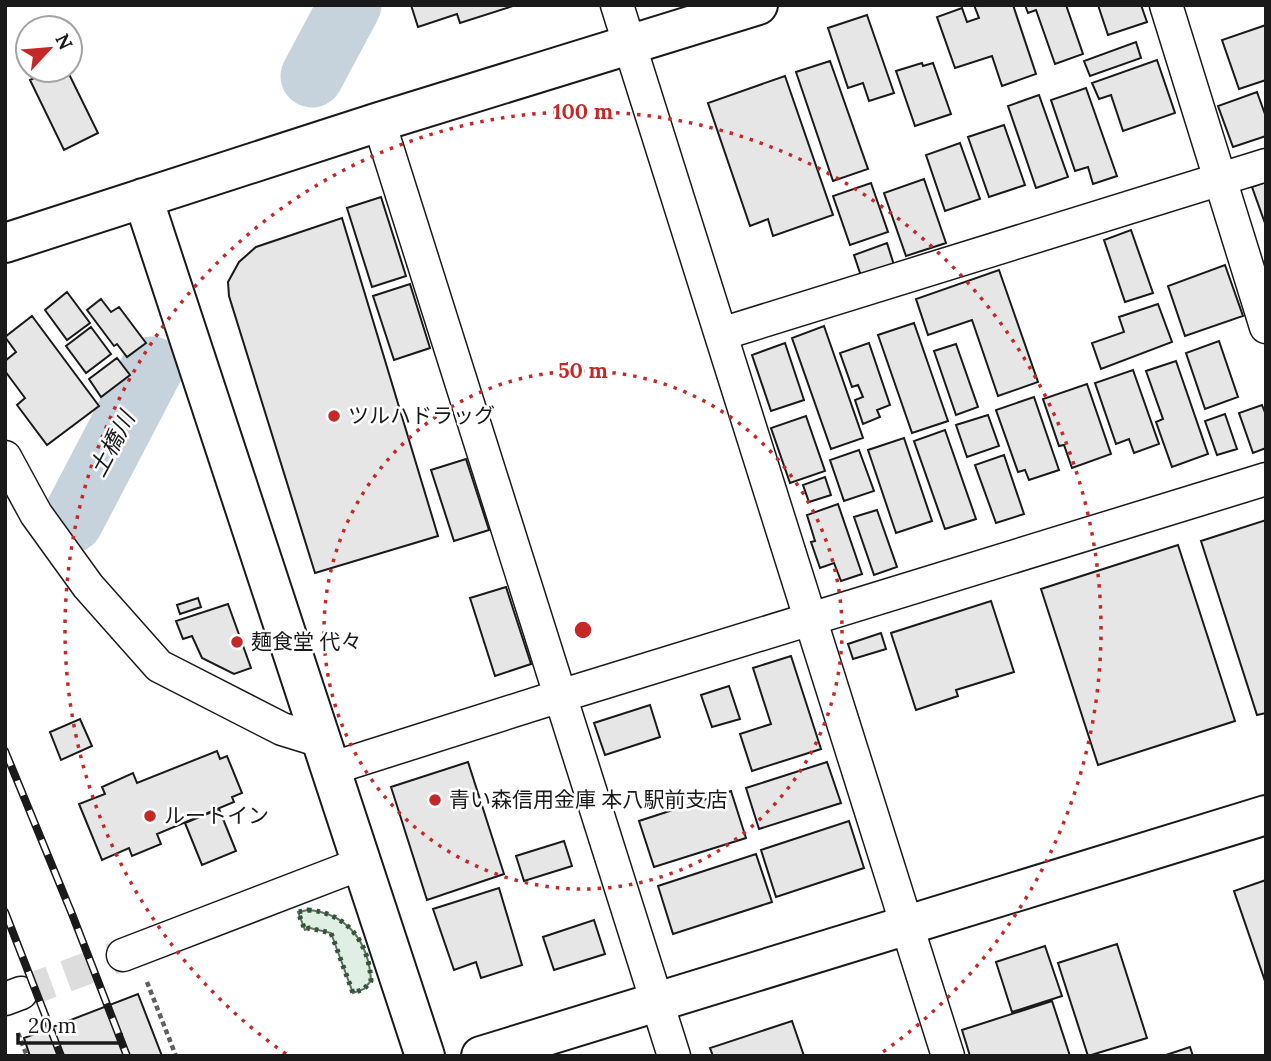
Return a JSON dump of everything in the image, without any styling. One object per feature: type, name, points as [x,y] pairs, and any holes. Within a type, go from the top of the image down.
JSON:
[{"type":"street","points":[[617,5],[948,1056]]},
{"type":"street","points":[[5,243],[379,122],[758,5]]},
{"type":"street","points":[[1166,5],[1266,327]]},
{"type":"street","points":[[379,122],[674,1056]]},
{"type":"street","points":[[721,334],[1266,165]]},
{"type":"street","points":[[143,198],[425,1056]]},
{"type":"street","points":[[5,457],[36,514],[88,586],[159,666],[282,729],[326,755],[560,696],[1266,479]]},
{"type":"street","points":[[481,1056],[1266,815]]},
{"type":"street","points":[[123,955],[360,864]]},
{"type":"path","points":[[147,980],[176,1056]]},
{"type":"path","points":[[18,1033],[27,1056]]},
{"type":"green space","points":[[308,910],[334,917],[345,923],[353,932],[366,954],[369,967],[371,981],[364,989],[353,993],[331,933],[310,928],[305,930],[298,912]]},
{"type":"building","points":[[411,5],[516,5],[460,23],[457,14],[418,27]]},
{"type":"building","points":[[974,5],[1013,5],[1036,74],[1002,86],[992,56],[955,68],[937,17],[962,8],[967,22],[979,18]]},
{"type":"building","points":[[1025,5],[1066,5],[1083,54],[1055,64],[1036,10],[1028,13]]},
{"type":"building","points":[[1098,5],[1141,5],[1147,22],[1108,35]]},
{"type":"building","points":[[867,15],[894,93],[869,101],[863,83],[848,88],[828,28]]},
{"type":"building","points":[[1266,25],[1266,80],[1239,89],[1222,40]]},
{"type":"building","points":[[1136,42],[1141,58],[1090,76],[1084,61]]},
{"type":"building","points":[[1157,60],[1175,113],[1123,131],[1111,95],[1099,99],[1092,83]]},
{"type":"building","points":[[830,61],[868,169],[833,181],[796,72]]},
{"type":"building","points":[[922,63],[923,66],[933,63],[951,114],[915,126],[896,71]]},
{"type":"building","points":[[785,76],[833,215],[773,236],[768,219],[750,226],[708,103]]},
{"type":"building","points":[[32,84],[74,84],[98,133],[64,150]]},
{"type":"building","points":[[1086,88],[1117,176],[1093,184],[1088,167],[1075,171],[1051,100]]},
{"type":"building","points":[[1257,92],[1266,117],[1266,136],[1233,147],[1218,106]]},
{"type":"building","points":[[1039,95],[1068,177],[1036,188],[1008,106]]},
{"type":"building","points":[[1004,125],[1025,185],[989,197],[968,137]]},
{"type":"building","points":[[960,143],[980,199],[945,211],[926,155]]},
{"type":"building","points":[[924,179],[946,243],[906,256],[884,193]]},
{"type":"building","points":[[1266,182],[1266,226],[1252,187]]},
{"type":"building","points":[[871,183],[888,232],[850,245],[833,196]]},
{"type":"building","points":[[381,197],[406,276],[372,287],[347,208]]},
{"type":"building","name":"ツルハドラッグ","points":[[342,218],[438,536],[315,573],[229,296],[228,282],[239,262],[256,247]]},
{"type":"building","points":[[1131,230],[1153,293],[1125,302],[1104,240]]},
{"type":"building","points":[[887,243],[894,265],[861,276],[854,255]]},
{"type":"building","points":[[1225,265],[1243,316],[1185,336],[1168,286]]},
{"type":"building","points":[[999,270],[1038,382],[998,396],[972,320],[928,335],[916,299]]},
{"type":"building","points":[[410,284],[430,348],[394,360],[373,296]]},
{"type":"building","points":[[67,292],[90,323],[67,340],[45,310]]},
{"type":"building","points":[[101,299],[111,312],[119,307],[146,343],[127,357],[117,344],[114,346],[87,310]]},
{"type":"building","points":[[1158,304],[1172,342],[1101,369],[1092,343],[1124,332],[1119,317]]},
{"type":"building","points":[[32,316],[99,406],[47,445],[17,405],[25,398],[5,371],[5,361],[16,352],[5,337]]},
{"type":"building","points":[[914,323],[948,421],[912,433],[878,335]]},
{"type":"building","points":[[824,326],[863,438],[831,449],[792,338]]},
{"type":"building","points":[[91,327],[111,354],[86,373],[66,346]]},
{"type":"building","points":[[1219,341],[1238,397],[1205,409],[1186,353]]},
{"type":"building","points":[[785,343],[804,400],[771,411],[752,355]]},
{"type":"building","points":[[869,343],[890,405],[877,410],[880,417],[863,424],[855,400],[863,397],[858,385],[852,387],[840,353]]},
{"type":"building","points":[[956,344],[978,407],[956,415],[934,351]]},
{"type":"building","points":[[117,358],[130,375],[101,397],[89,379]]},
{"type":"building","points":[[1176,361],[1208,454],[1172,467],[1156,422],[1163,419],[1146,371]]},
{"type":"building","points":[[1133,370],[1159,444],[1134,453],[1129,439],[1116,444],[1095,383]]},
{"type":"building","points":[[1087,384],[1111,454],[1072,468],[1064,445],[1059,446],[1043,399]]},
{"type":"building","points":[[1034,397],[1059,470],[1029,480],[1025,470],[1018,472],[996,410]]},
{"type":"building","points":[[1262,405],[1266,415],[1266,448],[1253,453],[1239,413]]},
{"type":"building","points":[[1225,414],[1237,449],[1217,455],[1205,421]]},
{"type":"building","points":[[988,415],[999,446],[967,457],[956,425]]},
{"type":"building","points":[[806,416],[825,471],[790,483],[771,428]]},
{"type":"building","points":[[945,430],[976,519],[945,529],[914,441]]},
{"type":"building","points":[[904,438],[932,521],[896,533],[868,450]]},
{"type":"building","points":[[859,450],[874,491],[844,501],[830,460]]},
{"type":"building","points":[[1004,455],[1024,514],[996,523],[975,465]]},
{"type":"building","points":[[466,459],[489,530],[454,541],[431,470]]},
{"type":"building","points":[[825,477],[831,495],[809,502],[803,485]]},
{"type":"building","points":[[838,504],[862,574],[841,581],[834,563],[820,568],[811,542],[815,541],[807,515]]},
{"type":"building","points":[[877,510],[897,567],[874,575],[854,517]]},
{"type":"building","points":[[1266,520],[1266,713],[1257,715],[1201,541]]},
{"type":"building","points":[[1178,545],[1235,721],[1098,765],[1041,589]]},
{"type":"building","points":[[506,587],[531,664],[495,676],[470,598]]},
{"type":"building","points":[[198,598],[201,607],[180,614],[177,605]]},
{"type":"building","points":[[991,601],[1014,672],[956,690],[958,696],[916,710],[891,633]]},
{"type":"building","points":[[228,604],[251,668],[234,674],[202,658],[192,636],[183,639],[176,621]]},
{"type":"building","points":[[881,633],[886,649],[853,659],[848,644]]},
{"type":"building","points":[[791,656],[821,749],[752,771],[740,734],[771,724],[753,668]]},
{"type":"building","points":[[729,686],[740,719],[712,727],[701,695]]},
{"type":"building","points":[[650,705],[660,737],[605,755],[594,723]]},
{"type":"building","points":[[80,719],[92,746],[61,760],[50,732]]},
{"type":"building","points":[[217,751],[220,759],[227,756],[242,793],[232,797],[234,802],[157,834],[161,844],[132,856],[129,848],[102,860],[79,804],[105,794],[102,787],[133,773],[137,783]]},
{"type":"building","points":[[468,762],[504,874],[427,900],[391,787]]},
{"type":"building","points":[[827,762],[841,803],[759,829],[746,788]]},
{"type":"building","points":[[731,791],[746,838],[654,867],[639,821]]},
{"type":"building","points":[[219,809],[236,851],[202,865],[185,823]]},
{"type":"building","points":[[849,821],[864,868],[776,897],[761,850]]},
{"type":"building","points":[[564,841],[572,866],[524,881],[516,856]]},
{"type":"building","points":[[756,854],[772,902],[673,934],[658,886]]},
{"type":"building","points":[[1266,880],[1266,981],[1265,981],[1234,891]]},
{"type":"building","points":[[499,888],[522,965],[481,978],[476,962],[454,970],[433,909]]},
{"type":"building","points":[[594,920],[605,954],[554,970],[543,937]]},
{"type":"building","points":[[1117,944],[1147,1038],[1088,1056],[1058,963]]},
{"type":"building","points":[[1045,946],[1062,996],[1012,1012],[996,962]]},
{"type":"building","points":[[138,994],[162,1056],[30,1056],[24,1038]]},
{"type":"building","points":[[1052,1001],[1070,1056],[970,1056],[962,1030]]},
{"type":"building","points":[[792,1021],[804,1056],[713,1056],[710,1048]]},
{"type":"building","points":[[1190,1047],[1193,1056],[1163,1056]]},
{"type":"waterway","name":"土橋川","points":[[312,76],[350,5]]},
{"type":"waterway","name":"土橋川","points":[[72,521],[152,368]]},
{"type":"tunnel","points":[[21,993],[123,955]]},
{"type":"railway","points":[[5,751],[127,1056]]},
{"type":"railway","points":[[5,912],[61,1056]]},
{"type":"hedge","points":[[308,910],[334,917],[345,923],[353,932],[366,954],[369,967],[371,981],[364,989],[353,993],[331,933],[309,928],[305,930],[298,912],[308,910]]},
{"type":"place","name":"ツルハドラッグ","points":[[334,416]]},
{"type":"place","name":"麺食堂 代々","points":[[237,642]]},
{"type":"place","name":"青い森信用金庫 本八駅前支店","points":[[435,800]]},
{"type":"place","name":"ルートイン","points":[[150,816]]}]
